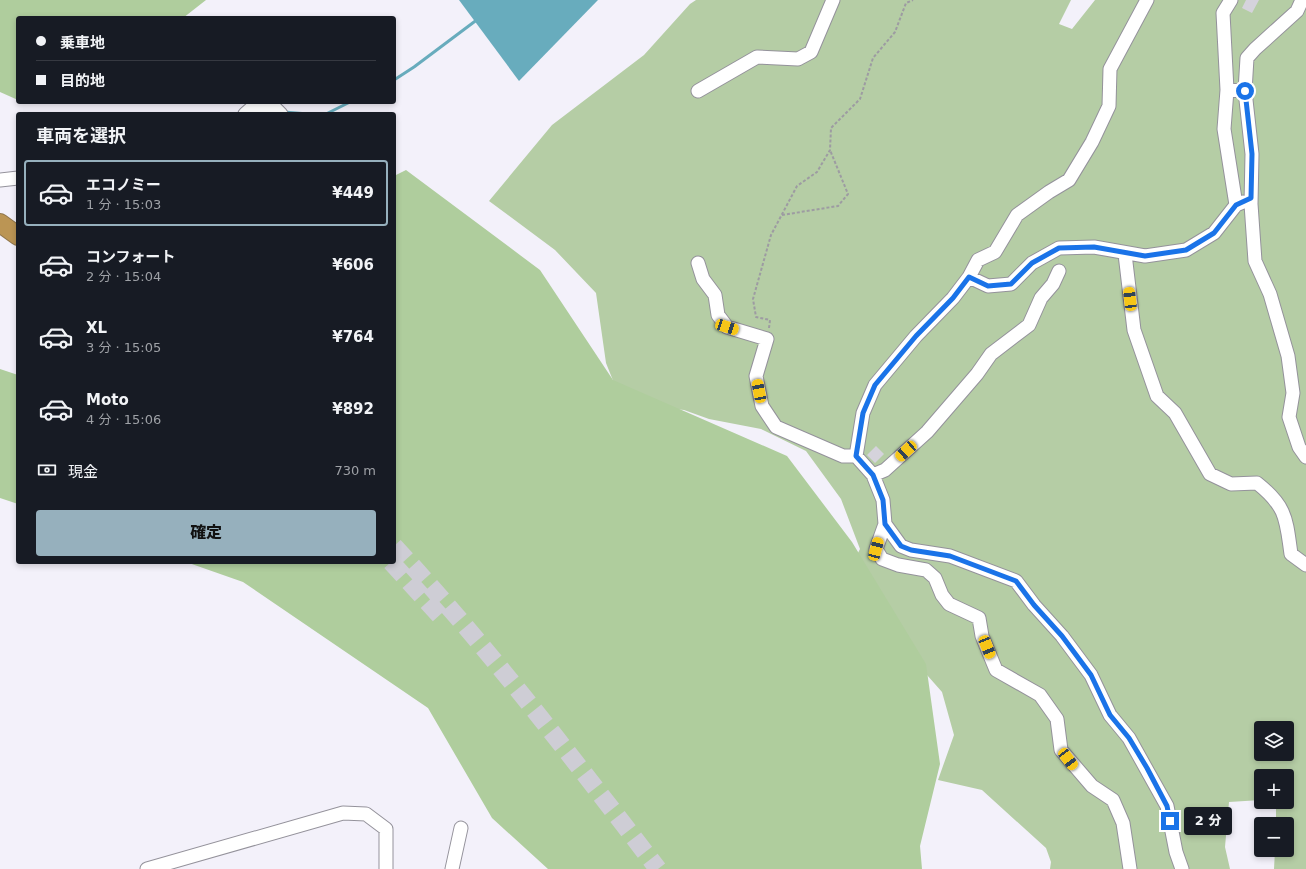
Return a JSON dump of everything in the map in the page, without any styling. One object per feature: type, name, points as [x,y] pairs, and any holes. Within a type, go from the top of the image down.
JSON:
[{"type":"highway","points":[[0,212],[16,223]]},
{"type":"highway","points":[[0,223],[16,235]]},
{"type":"street","points":[[698,91],[757,56],[798,59],[811,52],[832,0]]},
{"type":"street","points":[[856,456],[863,413],[875,385],[916,336],[953,298],[969,277],[978,260],[995,252],[1017,215],[1049,192],[1069,180],[1092,142],[1109,106],[1110,69],[1147,0]]},
{"type":"street","points":[[1231,0],[1223,13],[1227,90],[1224,129],[1236,205]]},
{"type":"street","points":[[1302,0],[1297,11],[1255,48],[1247,58],[1245,91],[1252,154],[1251,198],[1255,261],[1270,294],[1288,356],[1293,394],[1289,417],[1299,447],[1306,457]]},
{"type":"street","points":[[1227,90],[1245,91]]},
{"type":"street","points":[[247,112],[253,107],[278,111]]},
{"type":"street","points":[[0,180],[16,178]]},
{"type":"street","points":[[969,277],[988,286],[1011,284],[1032,263],[1059,248],[1094,247],[1125,254],[1145,256],[1186,250],[1214,233],[1236,205],[1251,198]]},
{"type":"street","points":[[1125,254],[1134,330],[1157,396],[1175,413],[1210,474],[1231,484],[1257,483],[1272,496],[1285,516],[1291,554],[1306,565]]},
{"type":"street","points":[[698,263],[703,280],[715,295],[718,315],[727,327],[767,340],[756,376],[762,406],[776,427],[843,456],[856,456],[873,475],[883,500],[885,524],[876,549],[882,558],[898,565],[926,570],[935,578],[942,595],[949,604],[979,618],[982,636],[996,670],[1040,694],[1057,719],[1061,750],[1092,786],[1113,800],[1123,823],[1130,869]]},
{"type":"street","points":[[873,475],[885,470],[927,432],[977,374],[991,354],[1028,325],[1041,298],[1053,284],[1059,271]]},
{"type":"street","points":[[885,524],[901,546],[911,550],[950,556],[1016,581],[1034,605],[1062,636],[1091,675],[1110,715],[1129,738],[1147,768],[1167,806],[1176,852],[1182,869]]},
{"type":"street","points":[[147,869],[343,813],[366,814],[386,829],[386,869]]},
{"type":"street","points":[[452,869],[461,828]]},
{"type":"path","points":[[782,215],[838,206],[848,194],[830,150],[831,128],[860,99],[873,58],[895,32],[906,3],[913,0]]},
{"type":"path","points":[[767,340],[770,320],[756,318],[753,299],[771,236],[797,186],[817,172],[830,150]]},
{"type":"green space","points":[[0,0],[206,0],[186,16],[16,16],[16,99],[0,92]]},
{"type":"green space","points":[[696,0],[1071,0],[1059,24],[1072,29],[1095,0],[1306,0],[1306,869],[1274,869],[1275,857],[1294,857],[1294,817],[1276,817],[1276,809],[1294,809],[1294,769],[1254,769],[1254,800],[1229,802],[1225,847],[1230,869],[1050,869],[1051,862],[1046,848],[982,790],[938,780],[954,735],[942,692],[897,641],[841,586],[860,549],[841,499],[806,451],[761,429],[709,419],[684,410],[622,403],[606,363],[596,293],[555,250],[489,201],[552,125],[644,55],[690,4]]},
{"type":"green space","points":[[406,170],[540,270],[613,380],[787,456],[852,542],[926,664],[940,764],[920,846],[922,869],[548,869],[492,818],[428,708],[243,582],[192,564],[396,564],[396,175]]},
{"type":"green space","points":[[0,369],[16,374],[16,503],[0,498]]},
{"type":"water","points":[[459,0],[598,0],[519,81]]},
{"type":"building","points":[[1246,0],[1259,0],[1252,13],[1242,8]]},
{"type":"building","points":[[876,446],[884,454],[875,463],[867,455]]},
{"type":"waterway","points":[[396,79],[478,19]]},
{"type":"waterway","points":[[330,112],[346,104]]},
{"type":"tunnel","points":[[396,548],[463,624],[530,704],[658,869]]},
{"type":"tunnel","points":[[393,564],[442,618]]},
{"type":"route","points":[[1170,821],[1167,806],[1147,768],[1129,738],[1110,715],[1091,675],[1062,636],[1034,605],[1016,581],[950,556],[932,552],[911,550],[901,546],[885,524],[885,509],[883,500],[873,475],[856,456],[863,413],[875,385],[916,336],[953,298],[969,277],[974,281],[988,286],[1011,284],[1032,263],[1059,248],[1094,247],[1125,254],[1145,256],[1186,250],[1214,233],[1236,205],[1251,198],[1252,154],[1245,91]]}]
